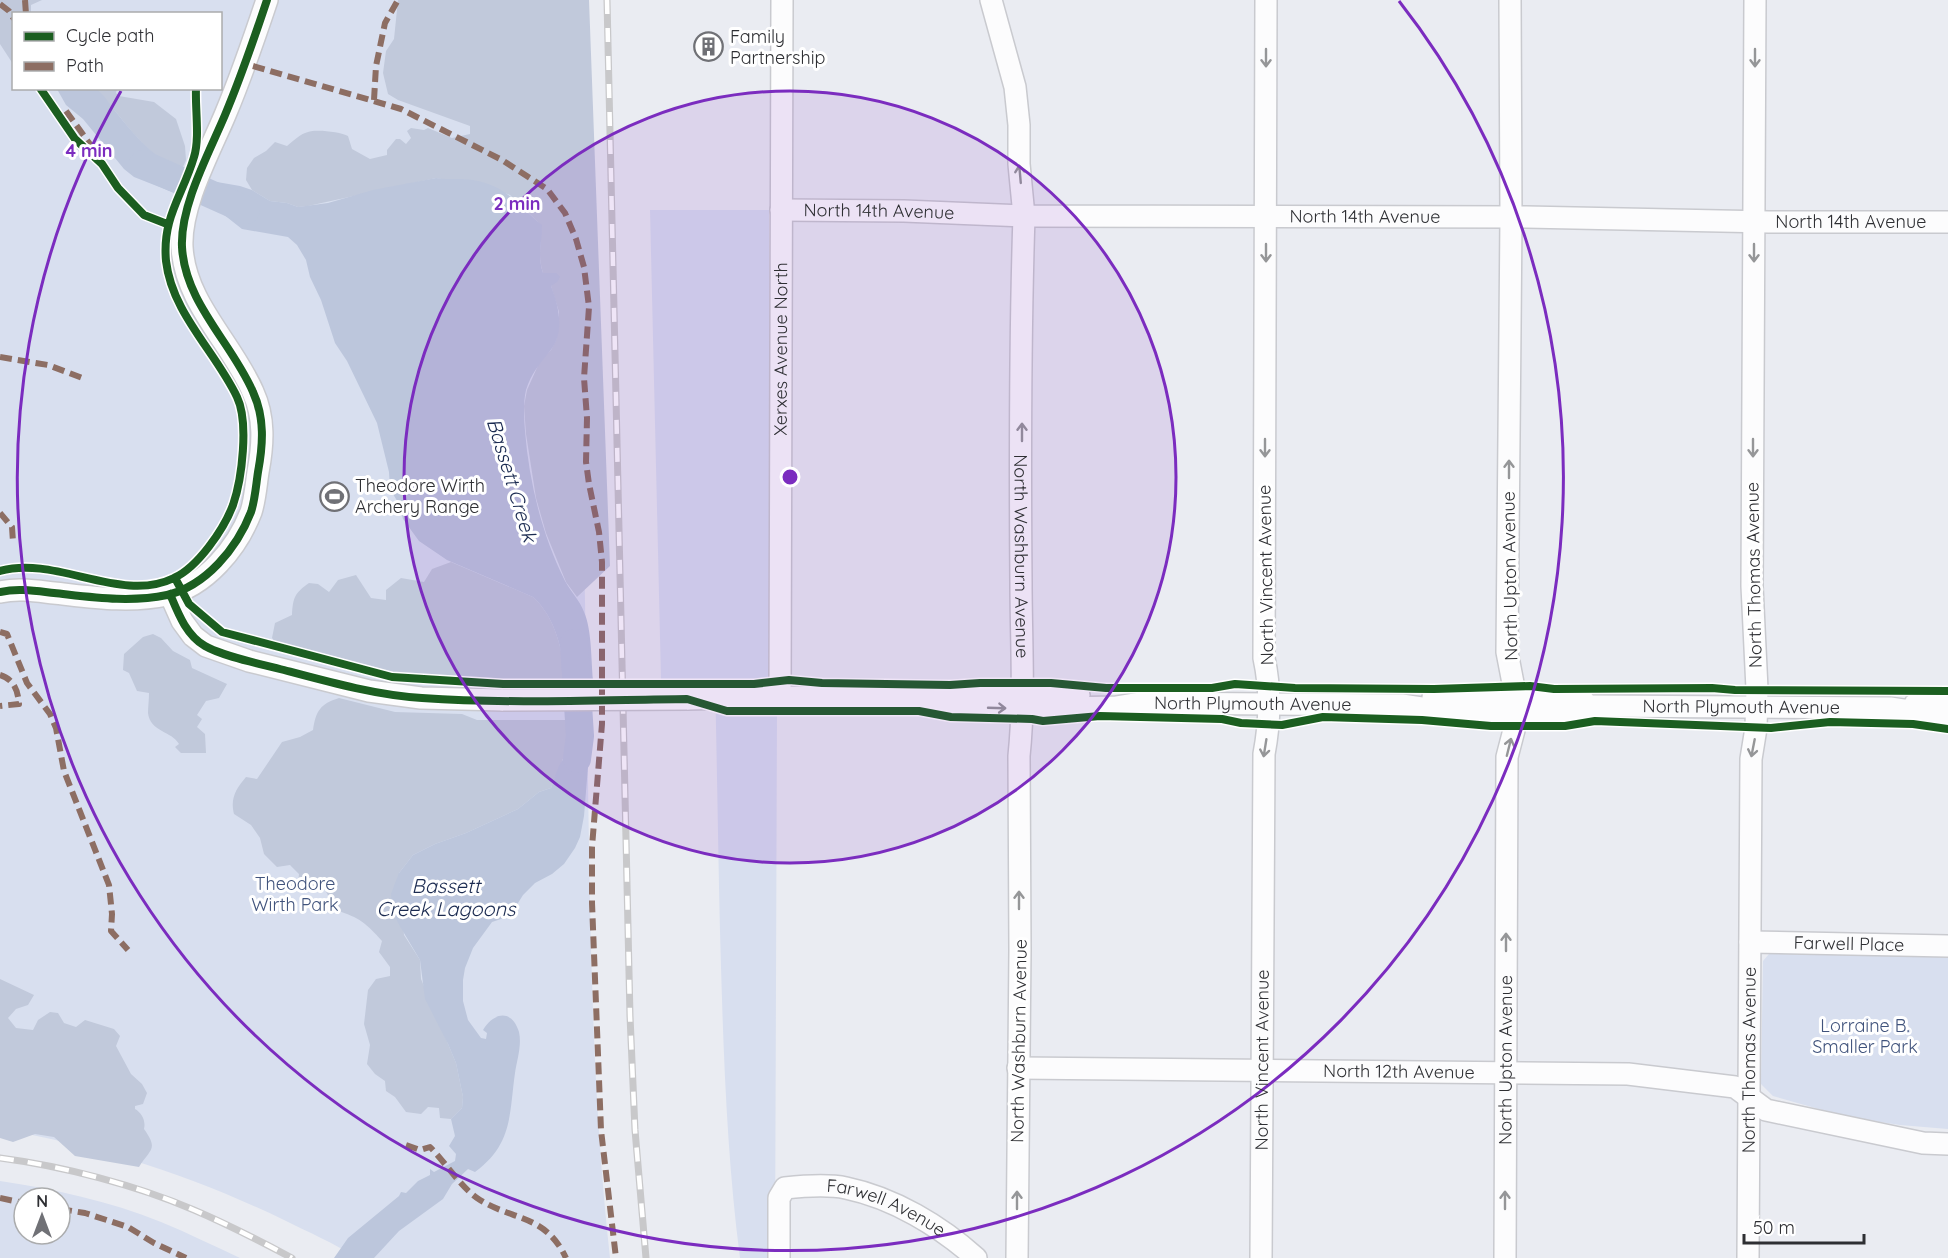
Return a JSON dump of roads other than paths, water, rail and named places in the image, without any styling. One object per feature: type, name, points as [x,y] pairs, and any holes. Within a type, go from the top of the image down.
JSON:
[{"type":"street","points":[[0,592],[28,590],[128,599],[170,594],[208,573],[226,556],[240,535],[252,510],[263,448],[261,413],[254,392],[199,302],[189,278],[182,250],[182,233],[189,202],[246,64],[267,0]]},
{"type":"street","name":"Xerxes Avenue North","points":[[780,697],[782,0]]},
{"type":"street","name":"North Washburn Avenue","points":[[991,0],[1015,87],[1024,216],[1021,572],[1023,700],[1019,756],[1017,1258]]},
{"type":"street","name":"North Vincent Avenue","points":[[1262,1258],[1264,754],[1269,704],[1269,680],[1264,658],[1266,0]]},
{"type":"street","name":"North Upton Avenue","points":[[1505,1258],[1507,757],[1514,730],[1513,683],[1507,652],[1511,218],[1510,0]]},
{"type":"street","name":"North Thomas Avenue","points":[[1748,1258],[1751,759],[1756,733],[1752,586],[1755,0]]},
{"type":"street","name":"North 14th Avenue","points":[[781,210],[904,211],[1024,216],[1948,222]]},
{"type":"street","name":"North Plymouth Avenue","points":[[170,594],[182,621],[193,636],[206,646],[249,661],[369,691],[421,698],[503,700],[931,698],[948,694],[1116,707],[1140,703],[1403,705],[1431,710],[1579,699],[1593,706],[1890,708],[1948,717]]},
{"type":"street","name":"North Plymouth Avenue","points":[[1890,708],[1948,701]]},
{"type":"street","name":"Farwell Place","points":[[1750,942],[1948,946]]},
{"type":"street","name":"North 12th Avenue","points":[[1018,1068],[1628,1074],[1735,1087],[1766,1110],[1923,1143],[1948,1144]]},
{"type":"street","name":"Farwell Avenue","points":[[779,1258],[779,1198],[786,1188],[844,1187],[895,1204],[925,1221],[976,1258]]},
{"type":"water","points":[[58,90],[97,90],[100,92],[145,146],[163,159],[183,167],[172,192],[134,177],[124,169],[83,119],[66,105]]},
{"type":"water","points":[[436,178],[468,179],[485,183],[511,197],[542,225],[540,255],[543,273],[556,273],[560,277],[551,286],[558,311],[558,336],[528,384],[524,405],[525,431],[533,489],[543,527],[565,581],[587,619],[593,680],[566,680],[557,635],[541,605],[533,597],[447,560],[419,541],[403,519],[399,504],[390,489],[389,472],[377,423],[347,361],[335,343],[321,300],[310,277],[306,260],[297,245],[288,237],[242,229],[209,203],[217,182],[240,186],[270,201],[298,207],[328,203],[373,190]]},
{"type":"water","name":"Bassett Creek Lagoons","points":[[570,720],[590,720],[584,816],[580,837],[564,864],[535,883],[523,895],[510,916],[492,922],[473,948],[463,980],[463,1001],[468,1020],[481,1038],[486,1039],[487,1033],[483,1030],[487,1024],[492,1019],[502,1016],[512,1019],[519,1032],[520,1047],[510,1115],[503,1139],[487,1161],[475,1172],[468,1169],[452,1184],[443,1199],[399,1231],[374,1258],[334,1258],[348,1238],[401,1192],[406,1193],[418,1181],[430,1175],[430,1169],[434,1172],[455,1161],[456,1154],[449,1146],[455,1136],[451,1119],[462,1108],[463,1097],[456,1063],[425,999],[420,960],[398,923],[392,908],[391,894],[399,873],[413,855],[518,809],[539,792],[551,788],[559,766],[567,753],[567,744],[572,730]]},
{"type":"waterway","name":"Bassett Creek","points":[[143,164],[246,210]]},
{"type":"waterway","name":"Bassett Creek","points":[[574,643],[580,736],[577,759]]},
{"type":"railway","points":[[607,0],[630,1016],[635,1130],[646,1258]]},
{"type":"railway","points":[[0,1158],[73,1171],[148,1192],[206,1215],[292,1258]]},
{"type":"place","name":"Family Partnership","points":[[709,47]]},
{"type":"place","name":"Theodore Wirth Archery Range","points":[[334,496]]},
{"type":"park label","name":"Theodore Wirth Park","points":[[295,894]]},
{"type":"park label","name":"Lorraine B. Smaller Park","points":[[1865,1036]]}]
